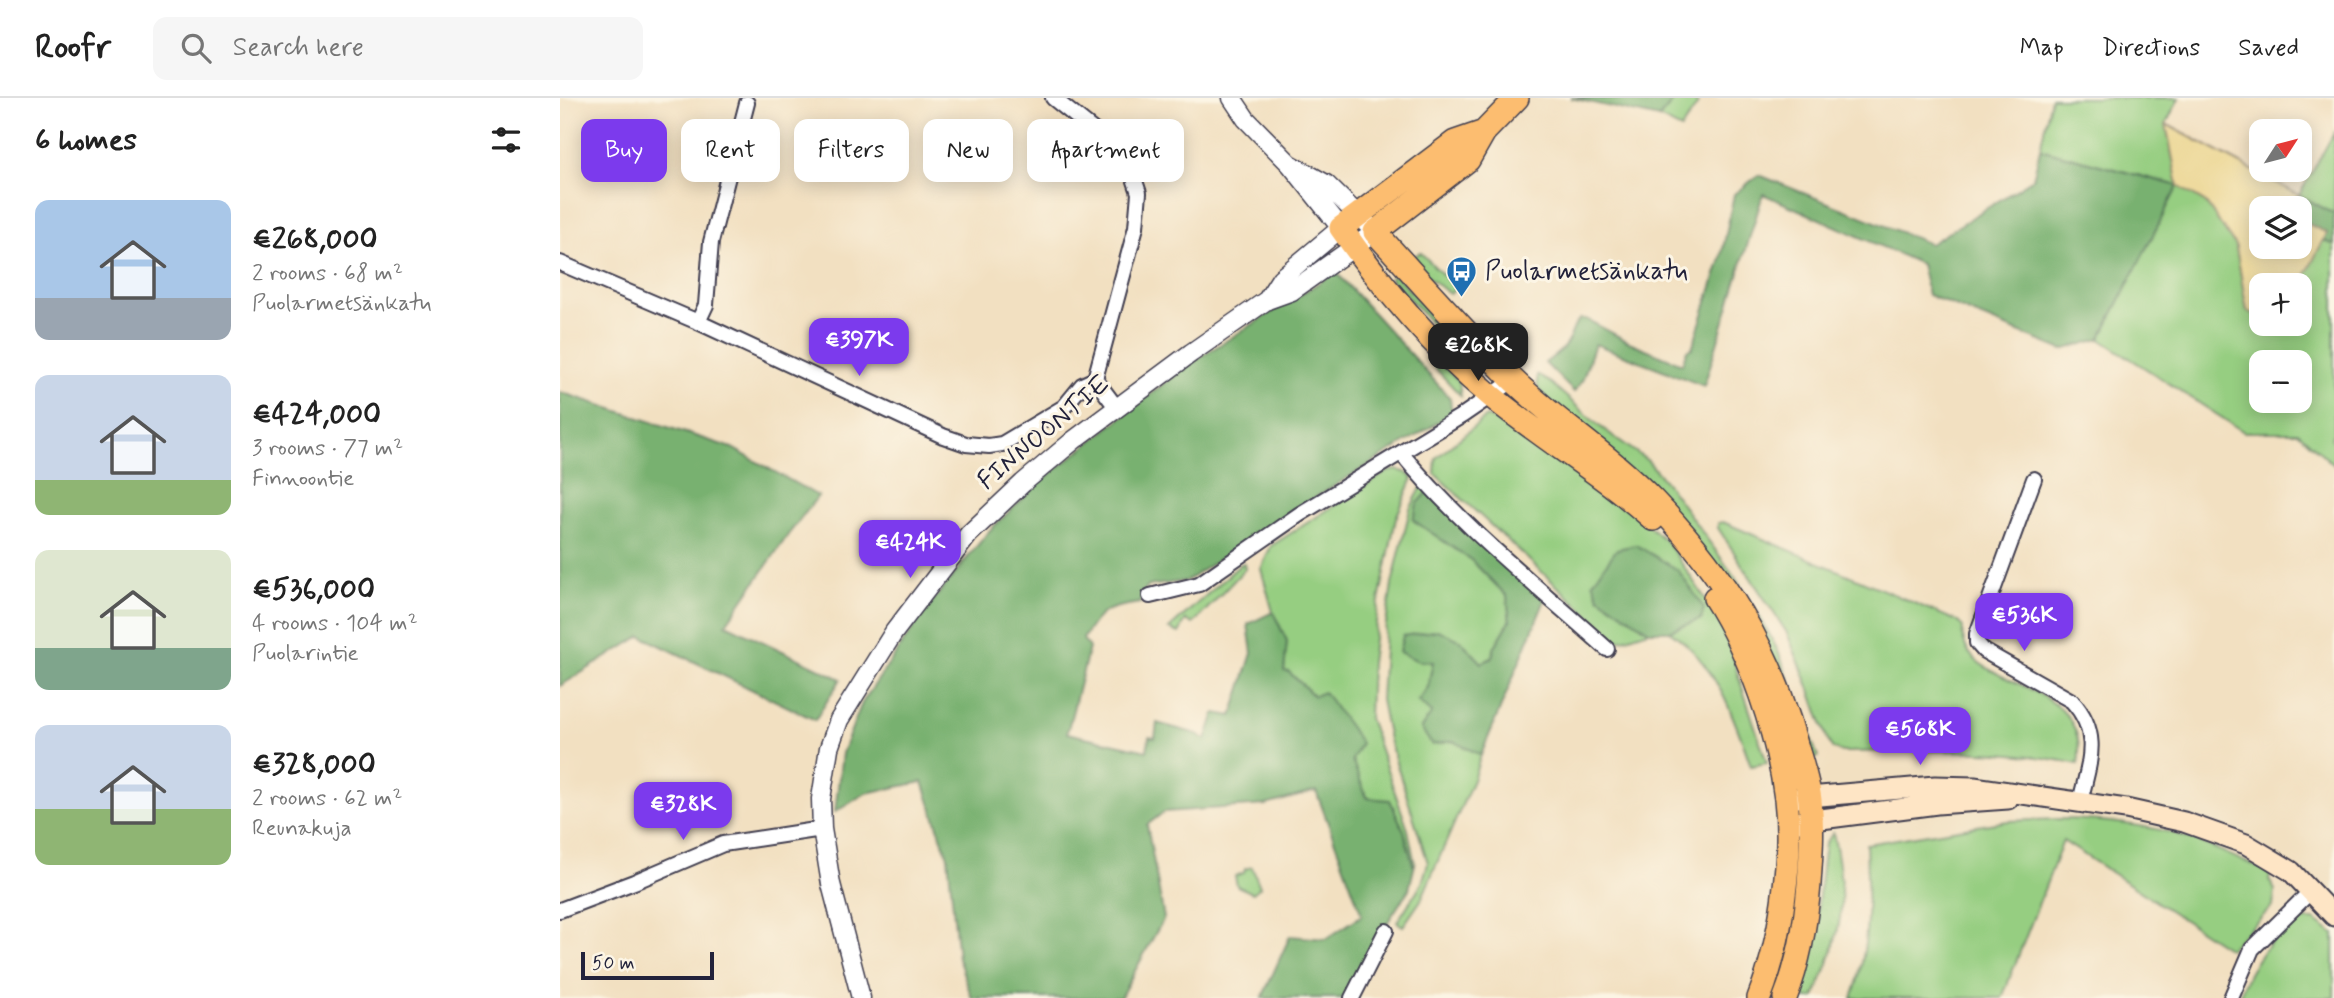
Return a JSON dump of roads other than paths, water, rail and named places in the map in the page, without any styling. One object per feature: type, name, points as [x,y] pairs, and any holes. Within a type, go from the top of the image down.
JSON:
[{"type":"main road","name":"FINNOONTIE","points":[[1375,232],[1468,160],[1484,132],[1517,98]]},
{"type":"main road","name":"FINNOONTIE","points":[[1351,230],[1455,142],[1484,132]]},
{"type":"main road","points":[[1351,230],[1374,274],[1430,335],[1491,396],[1639,507],[1681,548],[1726,616],[1751,671],[1770,729],[1786,799],[1783,900],[1777,941],[1759,998]]},
{"type":"main road","points":[[1375,232],[1514,380],[1651,498],[1685,535],[1730,595],[1756,639],[1775,677],[1787,710],[1810,796],[1812,821],[1807,906],[1794,974],[1785,998]]},
{"type":"main road","points":[[1786,799],[1935,786],[1974,787],[2080,802],[2184,821],[2246,844],[2291,871],[2334,916]]},
{"type":"main road","points":[[1787,823],[1937,804],[1998,801],[2029,794]]},
{"type":"street","points":[[1053,98],[1098,134],[1132,172],[1139,193],[1136,227],[1095,379]]},
{"type":"street","points":[[1232,98],[1246,118],[1351,230],[1375,232]]},
{"type":"street","points":[[698,322],[706,305],[711,242],[747,103]]},
{"type":"street","name":"FINNOONTIE","points":[[861,998],[831,884],[822,829],[824,769],[839,720],[894,632],[969,534],[1023,483],[1116,407],[1267,300],[1281,278],[1351,230],[1375,232]]},
{"type":"street","points":[[560,263],[698,322],[931,431],[967,444],[1002,444],[1064,407],[1082,385],[1095,379]]},
{"type":"street","points":[[1095,379],[1116,407]]},
{"type":"street","points":[[1150,596],[1199,584],[1300,514],[1514,380]]},
{"type":"street","points":[[1401,453],[1421,478],[1485,540],[1607,649]]},
{"type":"street","points":[[2034,479],[1977,634],[1977,643],[1984,651],[2072,701],[2080,710],[2090,727],[2092,751],[2080,802]]},
{"type":"street","points":[[560,910],[723,844],[822,829]]},
{"type":"street","points":[[2231,998],[2252,949],[2311,891]]},
{"type":"street","points":[[1352,998],[1386,931]]},
{"type":"place","name":"Puolarmetsänkatu","points":[[1462,299]]}]
